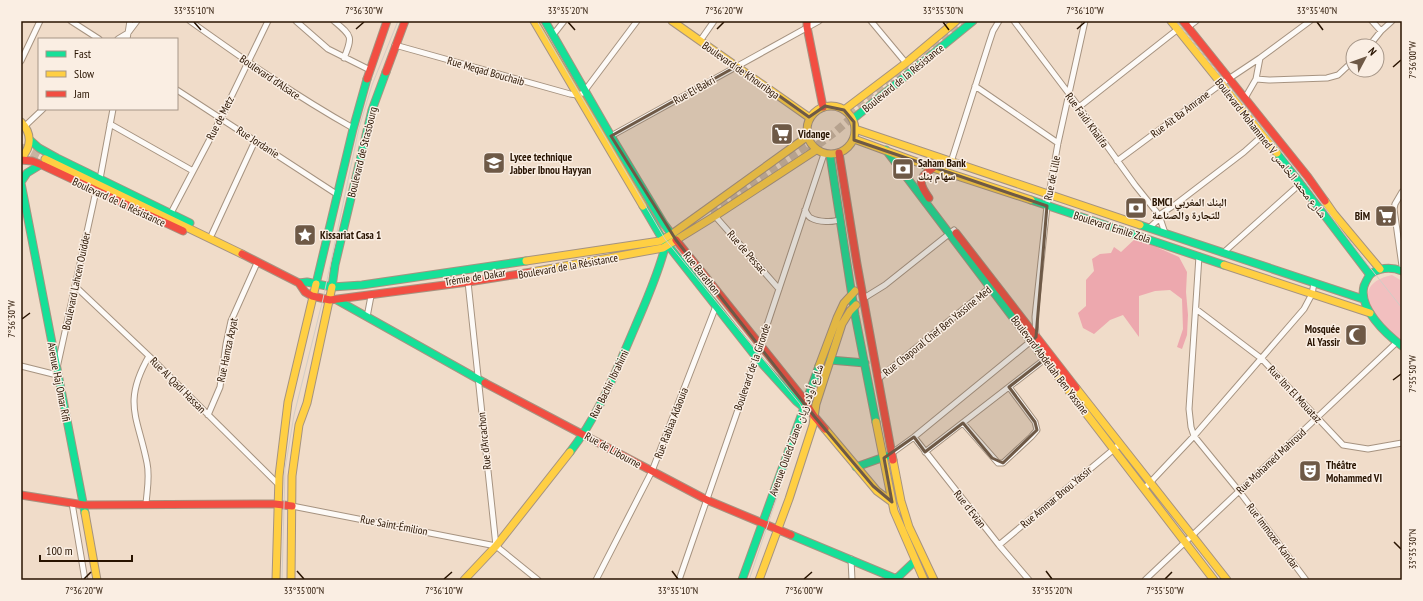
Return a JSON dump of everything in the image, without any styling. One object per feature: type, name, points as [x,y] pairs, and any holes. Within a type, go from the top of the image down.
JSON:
[{"type":"main road","name":"Boulevard de Strasbourg","points":[[276,580],[278,485],[288,402],[353,128],[370,70],[387,21]]},
{"type":"main road","name":"Boulevard de Strasbourg","points":[[293,580],[292,476],[301,415],[307,402],[322,330],[334,300],[332,287],[335,265],[372,110],[405,21]]},
{"type":"main road","points":[[534,21],[665,244],[756,357],[796,401],[806,406],[877,491],[892,502]]},
{"type":"main road","name":"Rue Barathon","points":[[546,21],[660,218],[806,406]]},
{"type":"main road","name":"Boulevard de Khouribga","points":[[672,21],[810,118]]},
{"type":"main road","name":"Boulevard de la Résistance","points":[[844,110],[906,63],[956,21]]},
{"type":"main road","name":"Boulevard de la Résistance","points":[[853,119],[973,21]]},
{"type":"main road","name":"Boulevard Mohammed V شارع محمد الخامس","points":[[1171,21],[1263,135],[1370,275]]},
{"type":"main road","name":"Boulevard Mohammed V شارع محمد الخامس","points":[[1183,21],[1308,177],[1334,214],[1380,269]]},
{"type":"main road","points":[[807,24],[823,107]]},
{"type":"main road","points":[[835,106],[844,110],[853,119],[855,129],[854,139],[849,147],[839,153],[827,154],[816,150],[810,143],[807,128],[810,118],[815,111],[823,107],[835,106]]},
{"type":"main road","points":[[21,159],[28,149],[30,140],[29,133],[23,124]]},
{"type":"main road","name":"Boulevard Emile Zola","points":[[855,129],[1048,195],[1362,299]]},
{"type":"main road","name":"Boulevard de la Résistance","points":[[21,159],[32,162],[43,162],[96,191],[210,244],[216,241],[299,284],[305,293],[313,297],[334,300],[468,282],[645,252],[665,244],[808,136]]},
{"type":"main road","name":"Boulevard Emile Zola","points":[[854,139],[933,168],[1370,313]]},
{"type":"main road","name":"Boulevard de la Résistance","points":[[30,140],[39,148],[212,234]]},
{"type":"main road","name":"Boulevard de la Résistance","points":[[674,237],[715,216],[816,150]]},
{"type":"main road","name":"Boulevard Abdellah Ben Yassine","points":[[886,150],[952,232],[1034,339],[1120,444],[1227,580]]},
{"type":"main road","points":[[839,153],[878,379],[901,501],[909,527],[934,580]]},
{"type":"main road","points":[[827,154],[840,219],[855,306],[855,315],[892,502],[924,580]]},
{"type":"main road","points":[[21,183],[24,175],[43,162],[216,241]]},
{"type":"main road","name":"Boulevard Abdellah Ben Yassine","points":[[933,168],[922,176],[922,185],[952,232]]},
{"type":"main road","name":"Avenue Haj Omar Rifi","points":[[21,183],[84,505],[97,580]]},
{"type":"main road","points":[[212,234],[214,235],[216,241]]},
{"type":"main road","name":"Boulevard de la Résistance","points":[[299,284],[307,282],[332,287],[362,285],[665,244]]},
{"type":"main road","name":"Rue Bachir Ibrahimi","points":[[464,580],[496,546],[584,434],[600,406],[621,360],[660,267],[665,244]]},
{"type":"main road","name":"Trémie de Dakar","points":[[362,285],[376,286],[632,250],[470,278],[383,290],[367,295]]},
{"type":"main road","points":[[1399,344],[1370,313],[1362,299],[1363,288],[1370,275],[1380,269],[1392,268],[1402,271]]},
{"type":"main road","name":"Avenue Ouled Ziane شارع أولاد زيان","points":[[742,580],[837,318],[844,303],[852,293],[862,286]]},
{"type":"main road","name":"Avenue Ouled Ziane شارع أولاد زيان","points":[[759,580],[789,499],[813,425],[816,404],[842,324],[855,306],[864,298]]},
{"type":"main road","name":"Rue de Libourne","points":[[334,300],[478,379],[707,500],[897,579]]},
{"type":"main road","name":"Boulevard Abdellah Ben Yassine","points":[[1034,339],[1045,359],[1184,543],[1214,580]]},
{"type":"main road","points":[[830,360],[865,363]]},
{"type":"main road","points":[[856,467],[884,458],[892,453]]},
{"type":"main road","points":[[21,495],[84,505],[278,504],[292,506]]},
{"type":"main road","points":[[897,579],[915,561]]},
{"type":"street","points":[[21,61],[40,21]]},
{"type":"street","points":[[71,21],[97,38]]},
{"type":"street","points":[[127,38],[130,21]]},
{"type":"street","points":[[119,38],[128,32],[137,21]]},
{"type":"street","name":"Boulevard d'Alsace","points":[[190,21],[247,62],[304,100],[353,128]]},
{"type":"street","name":"Rue de Metz","points":[[171,213],[221,118],[268,21]]},
{"type":"street","points":[[296,21],[321,44],[344,58],[370,70]]},
{"type":"street","points":[[334,21],[350,38],[350,43],[344,58]]},
{"type":"street","points":[[553,35],[564,21]]},
{"type":"street","points":[[577,95],[586,90],[637,21]]},
{"type":"street","points":[[700,41],[714,21]]},
{"type":"street","name":"Rue El Bakri","points":[[612,136],[807,24],[819,21]]},
{"type":"street","points":[[871,21],[906,63]]},
{"type":"street","points":[[951,162],[993,31],[999,21]]},
{"type":"street","name":"Rue Faidi Khalifa","points":[[1014,21],[1079,107],[1117,161],[1160,216],[1165,233]]},
{"type":"street","name":"Rue de Lille","points":[[1034,339],[1048,195],[1085,21]]},
{"type":"street","points":[[1188,27],[1196,21]]},
{"type":"street","name":"Rue Aït Ba Amrane","points":[[1117,161],[1221,84],[1260,58],[1310,21]]},
{"type":"street","points":[[1372,21],[1381,31]]},
{"type":"street","points":[[1375,38],[1392,21]]},
{"type":"street","points":[[1079,107],[1178,29]]},
{"type":"street","name":"Rue Meqad Bouchaib","points":[[395,45],[577,95]]},
{"type":"street","points":[[1245,98],[1256,79],[1260,58]]},
{"type":"street","points":[[1256,79],[1328,78],[1338,75],[1345,68]]},
{"type":"street","points":[[975,86],[1058,143]]},
{"type":"street","name":"Rue Jordanie","points":[[178,91],[338,195]]},
{"type":"street","points":[[23,124],[42,110]]},
{"type":"street","points":[[100,178],[113,110]]},
{"type":"street","points":[[110,124],[193,171]]},
{"type":"street","points":[[1149,228],[1160,216],[1263,135]]},
{"type":"street","points":[[212,234],[255,141]]},
{"type":"street","name":"Boulevard de la Gironde","points":[[679,580],[760,346],[805,210],[827,154]]},
{"type":"street","points":[[1223,253],[1300,184]]},
{"type":"street","name":"Boulevard Lahcen Ouidder","points":[[57,373],[96,191]]},
{"type":"street","points":[[1402,192],[1395,204],[1394,209],[1402,266]]},
{"type":"street","points":[[805,210],[809,216],[814,219],[832,222],[840,219]]},
{"type":"street","name":"Rue de Pessac","points":[[715,216],[778,289]]},
{"type":"street","points":[[864,298],[885,285],[952,232]]},
{"type":"street","points":[[1194,436],[1190,427],[1189,409],[1199,256]]},
{"type":"street","name":"Rue Hamza Azyat","points":[[208,415],[220,386],[231,321],[257,263]]},
{"type":"street","name":"Rue d'Arcachon","points":[[468,282],[496,546]]},
{"type":"street","points":[[1144,489],[1194,436],[1304,309],[1312,294],[1314,283]]},
{"type":"street","name":"Rue Chaporal Chef Ben Yassine Med","points":[[878,379],[993,285]]},
{"type":"street","name":"Rue Al Qadi Hassan","points":[[75,286],[278,485]]},
{"type":"street","points":[[367,295],[367,317]]},
{"type":"street","name":"Rue Rabiaa Adaouia","points":[[596,580],[652,471],[716,306]]},
{"type":"street","name":"Rue Ibn El Mouataz","points":[[1196,309],[1262,359],[1343,445],[1368,449],[1402,443]]},
{"type":"street","points":[[892,453],[914,437],[1034,339]]},
{"type":"street","name":"Rue Mohamed Mahroud","points":[[1144,580],[1316,418],[1399,344]]},
{"type":"street","points":[[146,504],[148,472],[135,418],[134,398],[136,380],[148,356]]},
{"type":"street","points":[[925,452],[1045,359]]},
{"type":"street","points":[[21,366],[57,373]]},
{"type":"street","points":[[962,423],[992,458],[998,463],[1003,463],[1037,430],[1032,417],[1009,387]]},
{"type":"street","name":"Rue Immozer Kandar","points":[[1194,436],[1239,491],[1306,580]]},
{"type":"street","name":"Rue d'Evian","points":[[914,437],[999,545],[1029,580]]},
{"type":"street","name":"Rue Ammar Bnou Yassir","points":[[999,545],[1120,444]]},
{"type":"street","points":[[72,503],[85,580]]},
{"type":"street","name":"Rue Saint-Émilion","points":[[292,506],[496,546]]},
{"type":"street","points":[[496,546],[538,580]]},
{"type":"street","points":[[851,559],[852,580]]},
{"type":"highlighted area","points":[[737,66],[809,117],[825,106],[844,110],[854,122],[854,140],[1047,206],[1036,337],[1032,341],[1045,359],[1009,387],[1035,422],[1037,430],[1003,463],[992,458],[963,423],[925,452],[914,437],[884,458],[892,502],[873,486],[814,416],[676,240],[611,136]]},
{"type":"shaded area","points":[[1136,238],[1179,257],[1187,272],[1187,335],[1182,349],[1177,347],[1183,329],[1182,299],[1170,290],[1155,291],[1139,296],[1139,337],[1123,315],[1110,320],[1094,334],[1083,328],[1078,313],[1086,306],[1086,280],[1094,271],[1092,259],[1100,254],[1111,253],[1114,247],[1121,252]]},
{"type":"shaded area","points":[[1392,275],[1402,281],[1402,340],[1391,331],[1372,309],[1368,299],[1369,288],[1372,284],[1381,278]]},
{"type":"tunnel","points":[[849,115],[963,21]]},
{"type":"tunnel","points":[[808,152],[834,133],[857,113]]},
{"type":"tunnel","points":[[710,211],[811,143]]},
{"type":"tunnel","points":[[21,147],[45,159]]},
{"type":"tram line","points":[[282,580],[285,469],[294,415],[323,299],[359,128],[372,85],[398,21]]},
{"type":"tram line","points":[[537,21],[665,239],[800,404],[804,413],[803,421],[749,580]]},
{"type":"tram line","points":[[1176,21],[1304,180],[1402,308]]},
{"type":"traffic: fast","points":[[545,21],[611,136],[664,224],[676,240]]},
{"type":"traffic: fast","points":[[853,119],[973,21]]},
{"type":"traffic: fast","points":[[332,287],[335,265],[372,110],[386,72]]},
{"type":"traffic: fast","points":[[316,284],[353,129],[367,79]]},
{"type":"traffic: fast","points":[[30,140],[39,148],[57,158],[190,223]]},
{"type":"traffic: fast","points":[[886,150],[1039,352]]},
{"type":"traffic: fast","points":[[1277,153],[1370,275]]},
{"type":"traffic: fast","points":[[830,155],[855,315],[876,422]]},
{"type":"traffic: fast","points":[[21,182],[27,173],[40,165]]},
{"type":"traffic: fast","points":[[21,183],[85,513]]},
{"type":"traffic: fast","points":[[1031,200],[1224,265]]},
{"type":"traffic: fast","points":[[643,206],[660,235],[756,357],[796,401],[808,411]]},
{"type":"traffic: fast","points":[[1140,225],[1363,299]]},
{"type":"traffic: fast","points":[[570,452],[590,423],[614,376],[652,288],[665,247]]},
{"type":"traffic: fast","points":[[299,283],[307,282],[332,287],[362,285],[526,261]]},
{"type":"traffic: fast","points":[[1402,271],[1387,268],[1372,273],[1368,277],[1364,286],[1363,294],[1365,303],[1375,320],[1388,335],[1402,346]]},
{"type":"traffic: fast","points":[[337,300],[485,383]]},
{"type":"traffic: fast","points":[[830,360],[865,363]]},
{"type":"traffic: fast","points":[[742,580],[819,366]]},
{"type":"traffic: fast","points":[[856,467],[887,456]]},
{"type":"traffic: fast","points":[[791,535],[899,580]]},
{"type":"traffic: fast","points":[[896,579],[915,561]]},
{"type":"traffic: slow","points":[[534,21],[643,206]]},
{"type":"traffic: slow","points":[[672,21],[810,118]]},
{"type":"traffic: slow","points":[[844,110],[906,63],[956,21]]},
{"type":"traffic: slow","points":[[1171,21],[1277,153]]},
{"type":"traffic: slow","points":[[826,106],[836,106],[845,110],[851,116],[854,121],[855,130],[854,139],[845,150],[836,154],[826,154],[817,150],[811,144],[807,135],[807,125],[811,116],[817,110],[826,106]]},
{"type":"traffic: slow","points":[[21,122],[25,126],[29,135],[29,145],[25,154],[21,158]]},
{"type":"traffic: slow","points":[[855,129],[1140,225]]},
{"type":"traffic: slow","points":[[526,261],[660,241],[672,234],[808,136]]},
{"type":"traffic: slow","points":[[854,139],[933,168],[1031,200]]},
{"type":"traffic: slow","points":[[532,272],[663,248],[816,150]]},
{"type":"traffic: slow","points":[[45,159],[242,254]]},
{"type":"traffic: slow","points":[[1325,201],[1380,269]]},
{"type":"traffic: slow","points":[[1224,265],[1370,313]]},
{"type":"traffic: slow","points":[[276,580],[279,476],[288,402],[316,284]]},
{"type":"traffic: slow","points":[[291,580],[292,476],[299,425],[307,403],[332,287]]},
{"type":"traffic: slow","points":[[819,366],[844,303],[855,291]]},
{"type":"traffic: slow","points":[[759,580],[789,499],[813,425],[816,404],[842,324],[850,311],[856,305]]},
{"type":"traffic: slow","points":[[1039,352],[1214,580]]},
{"type":"traffic: slow","points":[[1076,388],[1227,580]]},
{"type":"traffic: slow","points":[[876,422],[894,511],[924,580]]},
{"type":"traffic: slow","points":[[825,429],[877,491],[892,502]]},
{"type":"traffic: slow","points":[[464,580],[496,546],[570,452]]},
{"type":"traffic: slow","points":[[893,460],[901,501],[909,527],[934,580]]},
{"type":"traffic: slow","points":[[85,513],[97,580]]},
{"type":"traffic: jam","points":[[367,79],[387,21]]},
{"type":"traffic: jam","points":[[386,72],[405,21]]},
{"type":"traffic: jam","points":[[807,21],[823,107]]},
{"type":"traffic: jam","points":[[1183,21],[1308,177],[1325,201]]},
{"type":"traffic: jam","points":[[839,153],[857,264],[893,460]]},
{"type":"traffic: jam","points":[[21,160],[32,161],[42,165],[183,231]]},
{"type":"traffic: jam","points":[[929,198],[923,189],[921,182],[924,175],[933,168]]},
{"type":"traffic: jam","points":[[956,233],[1076,388]]},
{"type":"traffic: jam","points":[[676,240],[802,397],[814,416],[825,429]]},
{"type":"traffic: jam","points":[[242,254],[299,283],[305,292],[312,296],[330,300],[532,272]]},
{"type":"traffic: jam","points":[[485,383],[707,500],[791,535]]},
{"type":"traffic: jam","points":[[21,495],[84,505],[275,504],[292,506]]},
{"type":"place","name":"Vidange","points":[[782,134]]},
{"type":"place","name":"Lycee technique Jabber Ibnou Hayyan","points":[[494,163]]},
{"type":"place","name":"Saham Bank سهام بنك","points":[[903,169]]},
{"type":"place","name":"BMCI البنك المغربي للتجارة والصناعة","points":[[1136,208]]},
{"type":"place","name":"BİM","points":[[1386,216]]},
{"type":"place","name":"Kissariat Casa 1","points":[[305,235]]},
{"type":"place","name":"Mosquée Al Yassir","points":[[1356,335]]},
{"type":"place","name":"Théâtre Mohammed VI","points":[[1310,471]]}]
